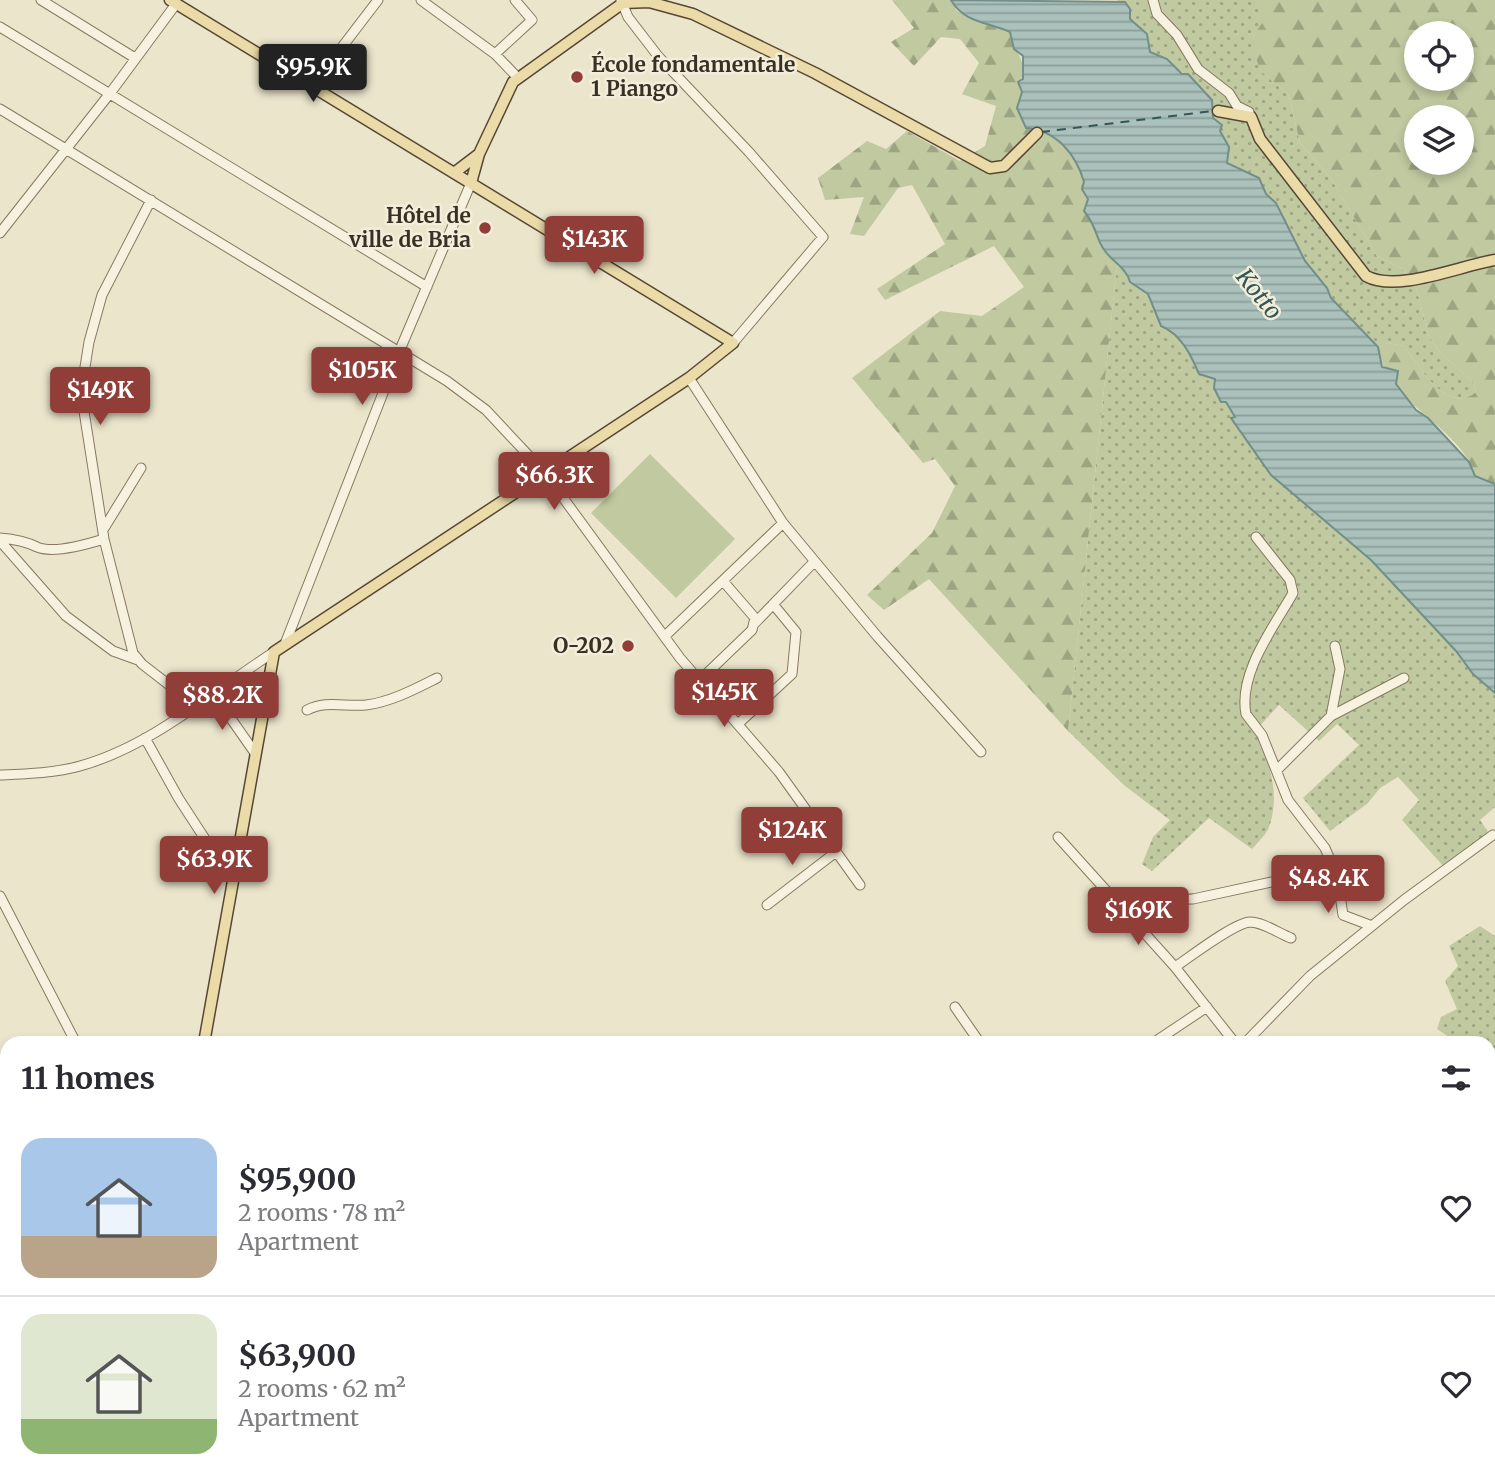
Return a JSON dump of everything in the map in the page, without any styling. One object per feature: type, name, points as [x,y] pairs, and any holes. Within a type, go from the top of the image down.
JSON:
[{"type":"main road","points":[[173,2],[733,343],[689,378],[274,652],[205,1036]]},
{"type":"main road","points":[[471,183],[480,154],[518,78],[622,2],[649,2],[694,15],[815,73],[990,168],[1004,166],[1037,132]]},
{"type":"main road","points":[[1218,111],[1248,116],[1260,139],[1366,276],[1382,282],[1405,283],[1441,271],[1495,260]]},
{"type":"main road","points":[[454,173],[480,154]]},
{"type":"street","points":[[41,0],[135,58]]},
{"type":"street","points":[[313,85],[378,0]]},
{"type":"street","points":[[421,0],[495,54],[518,78]]},
{"type":"street","points":[[495,54],[532,20],[515,0]]},
{"type":"street","points":[[1153,0],[1157,14],[1177,35],[1198,69],[1228,93],[1237,106],[1248,111],[1248,116]]},
{"type":"street","points":[[0,233],[111,92],[173,2]]},
{"type":"street","points":[[622,2],[630,20],[665,65],[749,152],[824,237],[733,343]]},
{"type":"street","points":[[0,27],[111,92],[427,287]]},
{"type":"street","points":[[0,109],[399,352],[486,410],[545,473],[665,636],[779,772],[860,885]]},
{"type":"street","points":[[285,644],[399,352],[471,183]]},
{"type":"street","points":[[138,660],[118,598],[103,534],[84,423],[82,382],[102,295],[151,200]]},
{"type":"street","points":[[689,378],[783,523],[981,752]]},
{"type":"street","points":[[0,539],[30,542],[40,548],[80,547],[103,534],[141,468]]},
{"type":"street","points":[[665,636],[783,523]]},
{"type":"street","points":[[1256,537],[1293,586],[1293,593],[1253,667],[1245,709],[1248,720],[1262,735],[1288,800],[1323,843],[1337,876],[1343,915],[1372,926]]},
{"type":"street","points":[[0,539],[66,616],[113,651],[138,660],[195,705]]},
{"type":"street","points":[[700,680],[737,646],[754,624],[814,562]]},
{"type":"street","points":[[723,581],[755,618],[754,624]]},
{"type":"street","points":[[739,723],[792,674],[796,632],[773,604]]},
{"type":"street","points":[[1331,716],[1340,669],[1335,646]]},
{"type":"street","points":[[0,775],[76,768],[109,756],[145,738],[274,652]]},
{"type":"street","points":[[307,710],[320,703],[365,705],[410,692],[438,678]]},
{"type":"street","points":[[1277,770],[1331,716],[1404,678]]},
{"type":"street","points":[[213,693],[256,753]]},
{"type":"street","points":[[145,738],[179,799],[233,881]]},
{"type":"street","points":[[1252,1036],[1310,976],[1493,835]]},
{"type":"street","points":[[1058,836],[1175,967],[1230,1036]]},
{"type":"street","points":[[767,905],[835,852]]},
{"type":"street","points":[[1117,901],[1187,899],[1227,892],[1308,874],[1331,860]]},
{"type":"street","points":[[0,896],[72,1036]]},
{"type":"street","points":[[1175,967],[1208,944],[1247,923],[1254,923],[1291,939]]},
{"type":"street","points":[[955,1007],[975,1036]]},
{"type":"street","points":[[1164,1036],[1207,1007]]},
{"type":"green space","points":[[892,0],[951,0],[957,11],[1010,32],[1023,64],[1023,79],[1018,82],[1029,116],[1040,131],[1061,141],[1076,160],[1082,176],[1082,189],[1088,199],[1084,211],[1101,245],[1117,265],[1068,731],[929,579],[884,610],[867,595],[932,533],[955,486],[935,459],[923,463],[852,378],[940,311],[982,316],[1024,287],[994,246],[885,300],[877,289],[945,244],[912,185],[898,188],[864,236],[850,234],[864,197],[825,200],[818,178],[867,141],[886,149],[907,131],[960,161],[985,146],[996,106],[962,94],[979,63],[960,39],[941,37],[914,66],[891,42],[914,28]]},
{"type":"green space","points":[[1117,0],[1257,0],[1264,22],[1253,36],[1261,71],[1289,96],[1300,143],[1330,177],[1377,256],[1401,268],[1415,283],[1429,337],[1440,352],[1474,383],[1476,392],[1465,398],[1455,398],[1444,393],[1426,376],[1404,346],[1387,343],[1378,347],[1331,298],[1327,288],[1305,261],[1276,203],[1266,194],[1259,178],[1227,163],[1227,148],[1215,125],[1212,116],[1213,103],[1208,94],[1202,87],[1150,52],[1144,32],[1134,24]]},
{"type":"green space","points":[[1257,0],[1495,0],[1495,484],[1475,476],[1469,461],[1458,446],[1404,395],[1383,365],[1378,347],[1387,343],[1404,346],[1426,376],[1444,393],[1455,398],[1465,398],[1476,392],[1474,383],[1440,352],[1429,337],[1415,283],[1401,268],[1377,256],[1330,177],[1300,143],[1289,96],[1261,71],[1254,53],[1253,36],[1263,22]]},
{"type":"green space","points":[[1117,265],[1128,275],[1131,282],[1149,294],[1161,326],[1180,340],[1199,374],[1216,379],[1235,418],[1231,419],[1271,475],[1371,560],[1456,651],[1473,674],[1495,693],[1495,807],[1480,820],[1488,832],[1473,850],[1444,867],[1402,820],[1419,800],[1398,777],[1380,788],[1368,803],[1330,831],[1303,798],[1359,745],[1337,724],[1319,741],[1279,705],[1255,731],[1269,766],[1274,790],[1272,815],[1264,836],[1252,849],[1209,818],[1152,871],[1142,864],[1153,837],[1170,820],[1125,786],[1068,731]]},
{"type":"green space","points":[[650,454],[735,539],[676,598],[591,513]]},
{"type":"green space","points":[[1480,926],[1495,936],[1495,1036],[1448,1036],[1437,1029],[1441,1017],[1457,1009],[1445,981],[1458,966],[1449,946]]},
{"type":"water","name":"Kotto","points":[[951,0],[1125,2],[1130,9],[1130,19],[1147,34],[1150,52],[1167,59],[1182,74],[1188,74],[1212,100],[1213,118],[1222,125],[1220,131],[1229,147],[1227,163],[1259,178],[1266,194],[1276,203],[1305,261],[1327,288],[1331,298],[1378,347],[1382,367],[1398,371],[1396,384],[1416,410],[1428,418],[1469,462],[1475,476],[1495,484],[1495,693],[1473,674],[1456,651],[1371,560],[1271,475],[1231,418],[1235,417],[1226,402],[1221,402],[1214,388],[1215,379],[1199,374],[1180,340],[1161,326],[1148,294],[1130,282],[1126,273],[1102,246],[1084,211],[1088,199],[1082,189],[1084,182],[1070,153],[1047,133],[1026,128],[1017,108],[1022,92],[1018,82],[1023,79],[1023,56],[1014,49],[1010,32],[970,18],[956,8]]},
{"type":"ferry route","points":[[1041,132],[1213,111]]},
{"type":"place","name":"École fondamentale 1 Piango","points":[[577,77]]},
{"type":"place","name":"Hôtel de ville de Bria","points":[[485,228]]},
{"type":"place","name":"O-202","points":[[628,646]]}]
